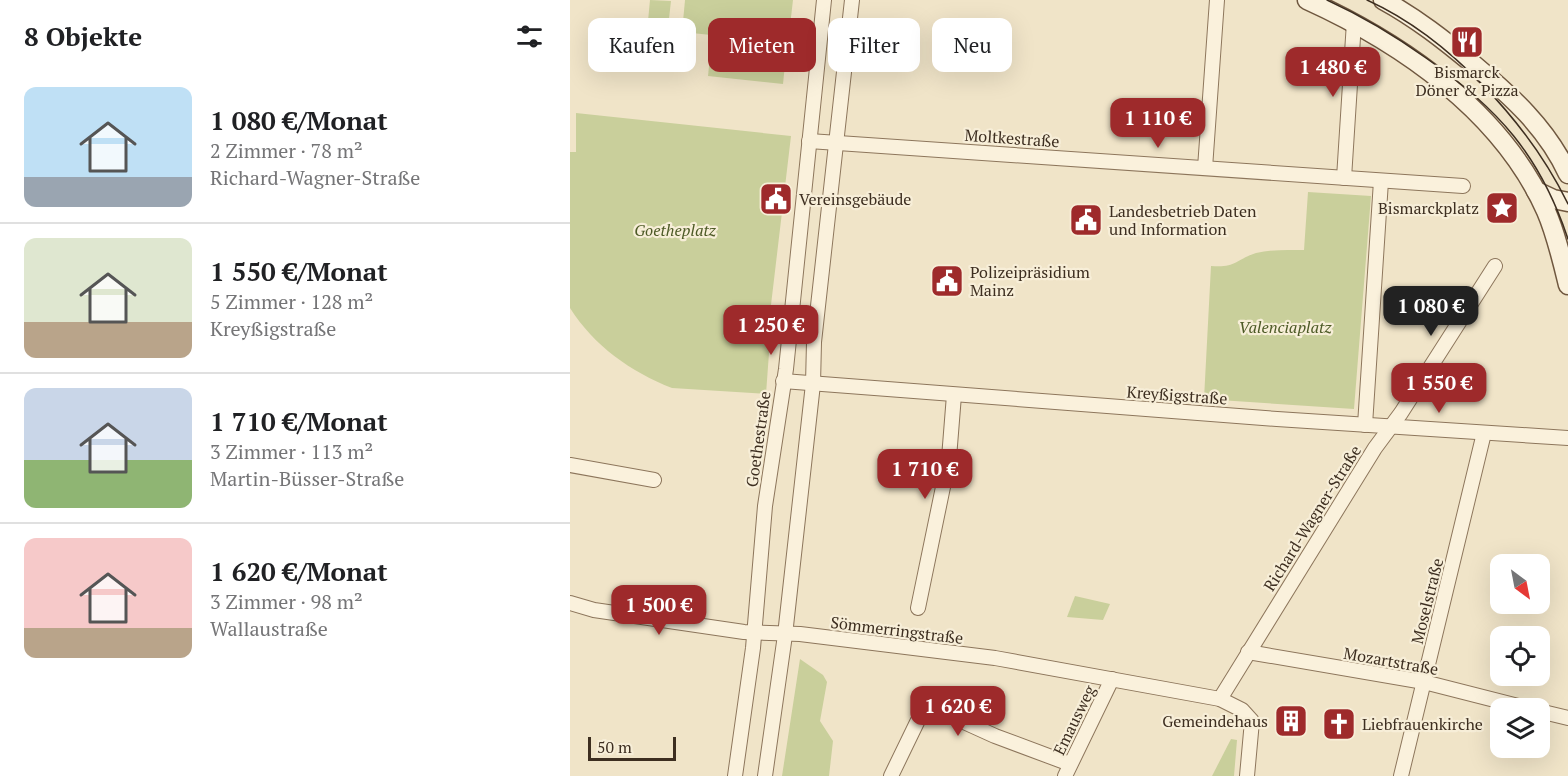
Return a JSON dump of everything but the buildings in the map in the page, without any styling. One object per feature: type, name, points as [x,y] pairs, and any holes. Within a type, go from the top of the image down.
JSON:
[{"type":"street","name":"Goethestraße","points":[[735,776],[755,632],[765,506],[783,381],[824,0]]},
{"type":"street","points":[[765,776],[786,635],[813,384],[814,342],[852,0]]},
{"type":"street","points":[[1205,168],[1217,0]]},
{"type":"street","points":[[1307,0],[1354,22],[1411,58],[1455,91],[1489,126],[1536,191],[1556,204]]},
{"type":"street","points":[[1383,0],[1402,5],[1508,94],[1537,124],[1568,174]]},
{"type":"street","points":[[1344,178],[1354,22]]},
{"type":"street","points":[[1549,140],[1568,155]]},
{"type":"street","name":"Moltkestraße","points":[[809,141],[1463,186]]},
{"type":"street","points":[[1365,425],[1381,181]]},
{"type":"street","points":[[1566,276],[1556,204],[1568,186]]},
{"type":"street","name":"Richard-Wagner-Straße","points":[[1220,699],[1375,448],[1496,266]]},
{"type":"street","name":"Kreyßigstraße","points":[[783,381],[1391,427],[1568,438]]},
{"type":"street","points":[[918,608],[949,458],[954,394]]},
{"type":"street","name":"Moselstraße","points":[[1401,776],[1484,433]]},
{"type":"street","points":[[570,465],[654,480]]},
{"type":"street","name":"Sömmerringstraße","points":[[570,603],[594,610],[755,632],[800,634],[995,658],[1220,699],[1242,710],[1252,721],[1247,776]]},
{"type":"street","name":"Mozartstraße","points":[[1248,652],[1424,682],[1490,699]]},
{"type":"street","name":"Emausweg","points":[[1068,770],[1112,679]]},
{"type":"street","points":[[891,776],[922,712],[931,707],[1068,770]]},
{"type":"street","points":[[1550,714],[1568,718]]},
{"type":"green space","points":[[650,0],[671,1],[669,18],[648,18]]},
{"type":"green space","points":[[685,0],[793,0],[791,18],[708,18],[708,35],[696,33],[696,18],[683,18]]},
{"type":"green space","points":[[708,72],[784,72],[783,84],[708,76]]},
{"type":"green space","name":"Goetheplatz","points":[[576,113],[791,136],[771,305],[766,394],[672,388],[657,382],[628,366],[602,346],[570,308],[570,152],[576,152]]},
{"type":"green space","name":"Valenciaplatz","points":[[1308,192],[1371,196],[1354,409],[1204,399],[1211,266],[1231,265],[1256,253],[1304,250]]},
{"type":"green space","points":[[1075,596],[1110,604],[1103,620],[1067,617]]},
{"type":"green space","points":[[800,659],[823,675],[827,682],[820,721],[833,741],[829,776],[782,776]]},
{"type":"green space","points":[[1231,739],[1237,740],[1234,776],[1212,776]]},
{"type":"tram line","points":[[1327,0],[1365,19],[1414,50],[1452,77],[1495,115],[1530,158],[1557,209],[1568,239]]},
{"type":"tram line","points":[[1367,0],[1398,16],[1428,36],[1484,86],[1532,144],[1568,204]]},
{"type":"place","name":"Bismarck Döner & Pizza","points":[[1467,42]]},
{"type":"place","name":"Vereinsgebäude","points":[[776,199]]},
{"type":"place","name":"Bismarckplatz","points":[[1502,208]]},
{"type":"place","name":"Landesbetrieb Daten und Information","points":[[1086,220]]},
{"type":"place","name":"Polizeipräsidium Mainz","points":[[947,281]]},
{"type":"place","name":"Gemeindehaus","points":[[1291,721]]},
{"type":"place","name":"Liebfrauenkirche","points":[[1339,724]]}]
